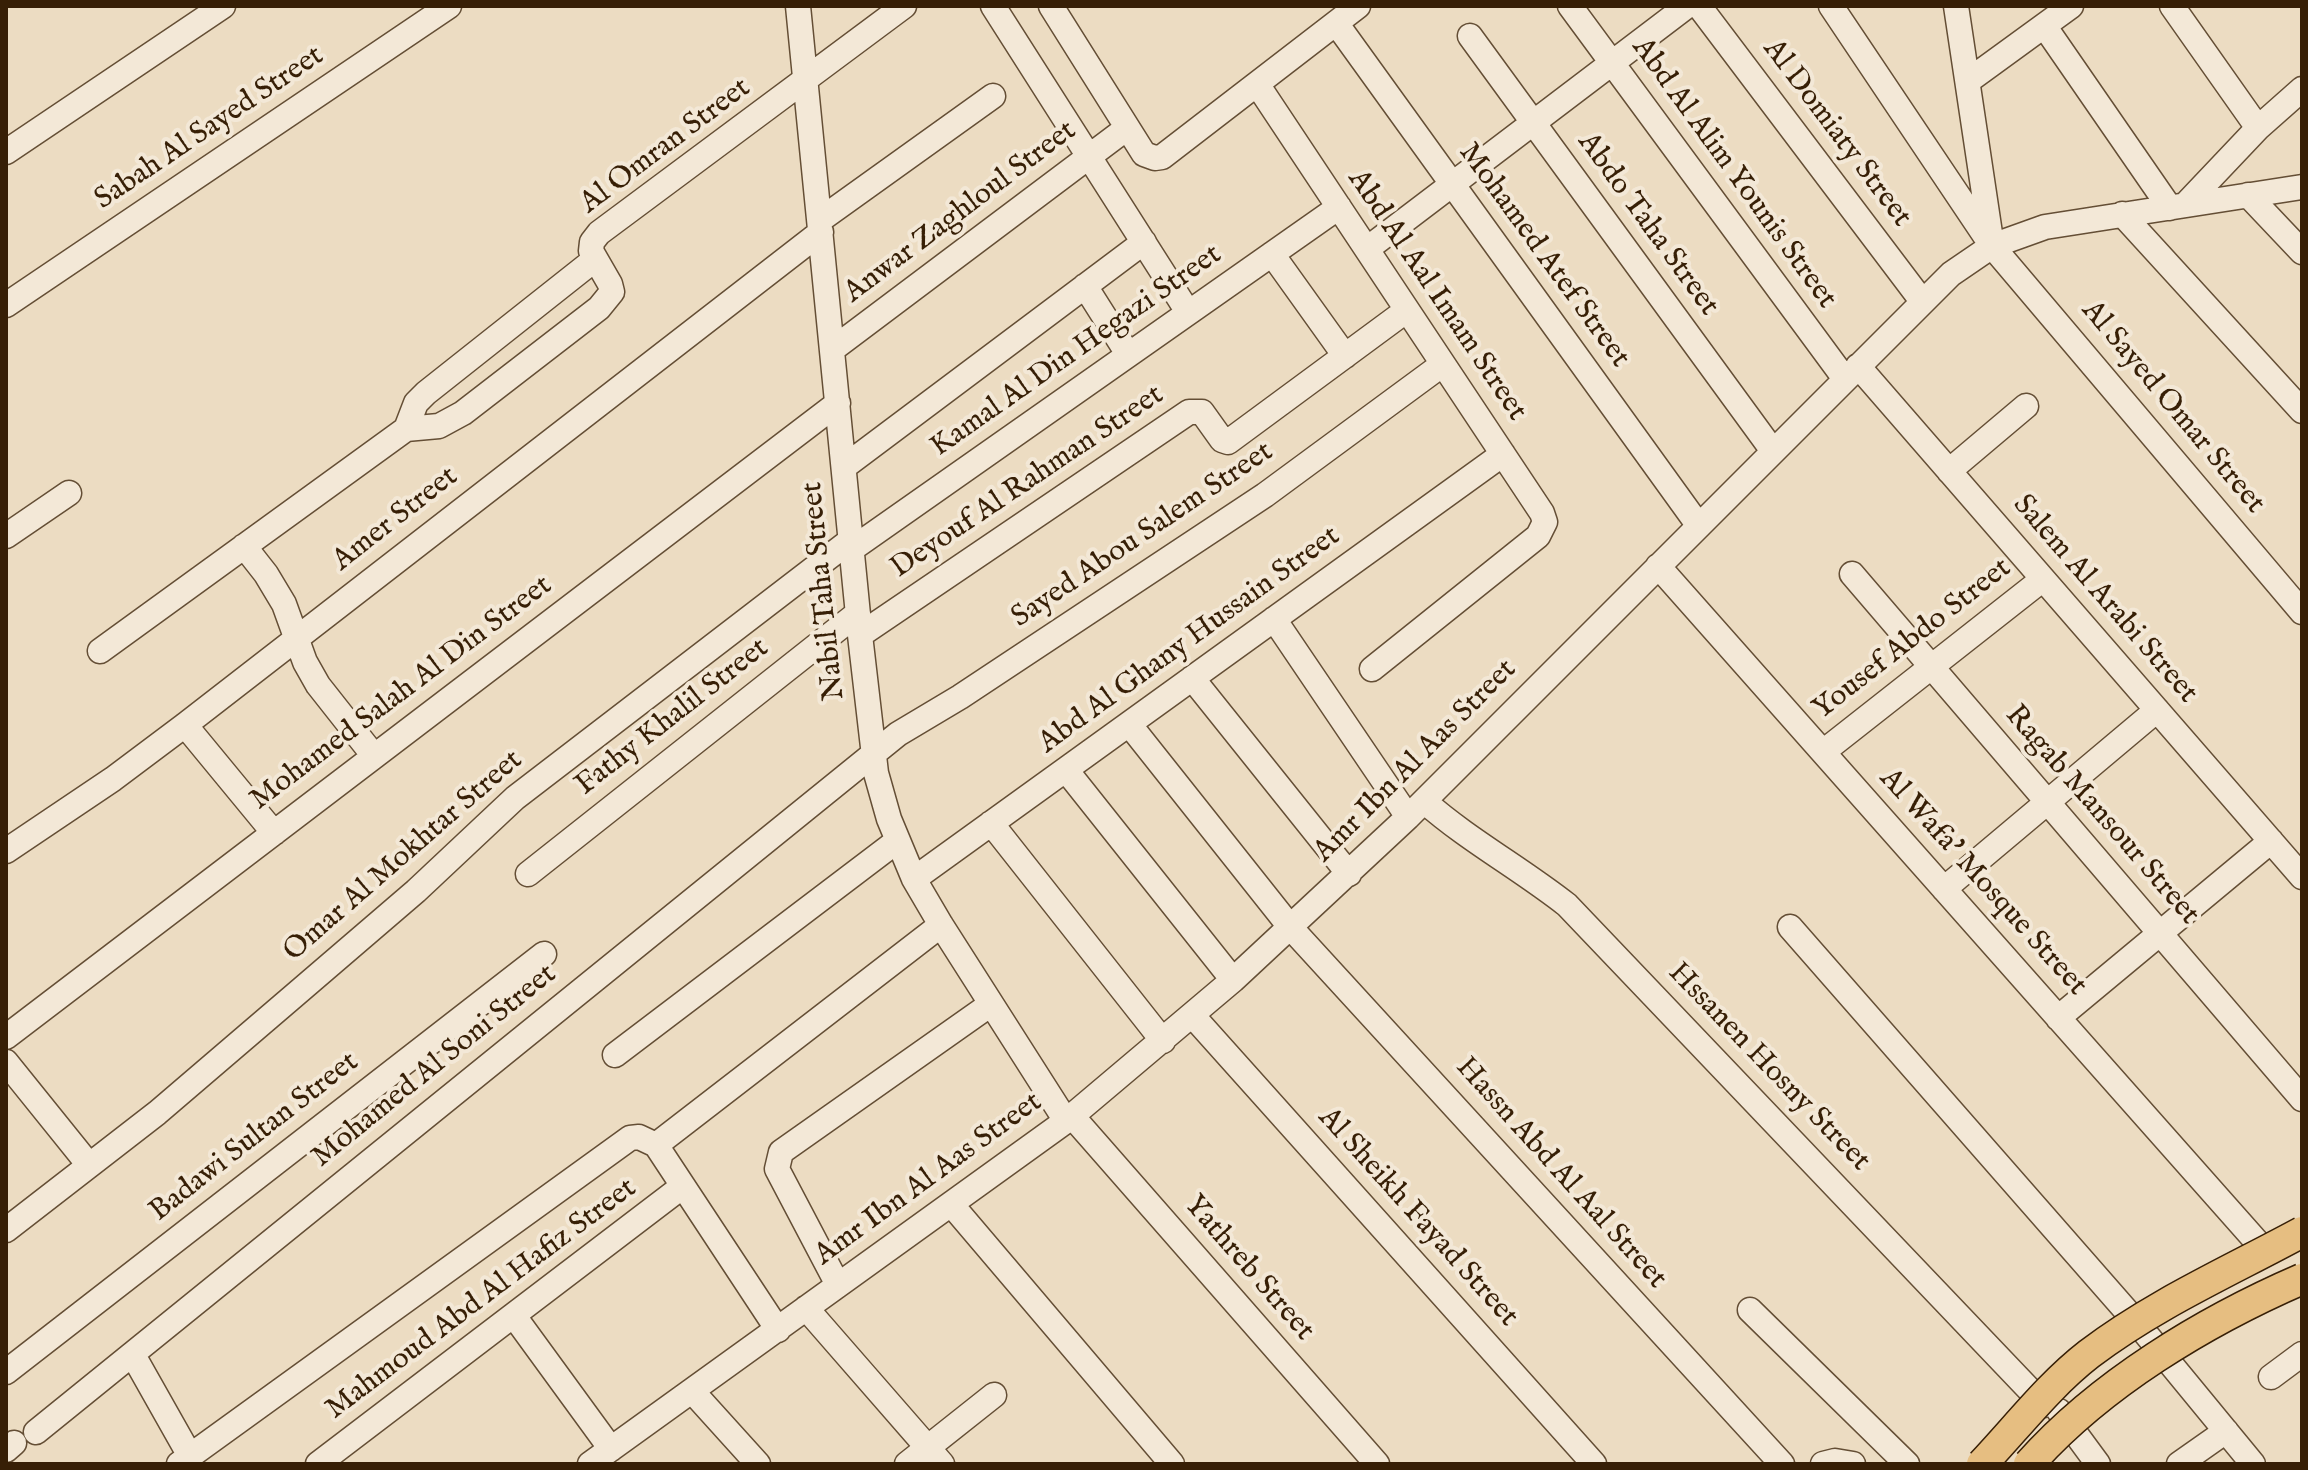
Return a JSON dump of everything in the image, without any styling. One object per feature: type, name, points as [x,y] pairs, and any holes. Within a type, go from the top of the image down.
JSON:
[{"type":"main road","points":[[1982,1464],[2034,1407],[2087,1356],[2202,1282],[2302,1232]]},
{"type":"main road","points":[[2029,1464],[2087,1409],[2147,1364],[2251,1303],[2302,1279]]},
{"type":"street","points":[[6,152],[223,6]]},
{"type":"street","name":"Sabah Al Sayed Street","points":[[6,305],[449,6]]},
{"type":"street","name":"Nabil Taha Street","points":[[798,6],[876,773],[897,841],[914,879],[991,1004],[1069,1119]]},
{"type":"street","name":"Al Omran Street","points":[[100,651],[406,429],[429,428],[450,421],[608,300],[612,292],[610,284],[591,251],[592,242],[599,233],[904,6]]},
{"type":"street","points":[[993,6],[1188,312]]},
{"type":"street","points":[[1051,6],[1127,128],[1149,157],[1162,157],[1358,6]]},
{"type":"street","name":"Abd Al Alim Younis Street","points":[[1570,6],[1851,372]]},
{"type":"street","points":[[1367,249],[1687,6]]},
{"type":"street","name":"Al Domiaty Street","points":[[1699,6],[1922,301]]},
{"type":"street","name":"Al Sayed Omar Street","points":[[1831,6],[1992,246],[2302,612]]},
{"type":"street","points":[[1956,6],[1992,246]]},
{"type":"street","points":[[1968,81],[2071,6]]},
{"type":"street","points":[[2172,6],[2258,128]]},
{"type":"street","name":"Mohamed Atef Street","points":[[1336,23],[1699,526]]},
{"type":"street","points":[[2045,27],[2178,206],[2302,89]]},
{"type":"street","name":"Abdo Taha Street","points":[[1470,36],[1773,451]]},
{"type":"street","name":"Abd Al Aal Imam Street","points":[[1257,84],[1542,513],[1545,522],[1544,529],[1529,544],[1372,669]]},
{"type":"street","name":"Amer Street","points":[[6,851],[113,779],[185,725],[821,226],[993,96]]},
{"type":"street","name":"Anwar Zaghloul Street","points":[[833,349],[1127,128]]},
{"type":"street","name":"Amr Ibn Al Aas Street","points":[[590,1464],[1069,1119],[1233,980],[1416,809],[1951,274],[1992,246],[2045,227],[2302,187]]},
{"type":"street","points":[[2248,195],[2302,252]]},
{"type":"street","name":"Kamal Al Din Hegazi Street","points":[[852,544],[1339,207]]},
{"type":"street","points":[[2122,214],[2302,411]]},
{"type":"street","points":[[844,467],[1144,242]]},
{"type":"street","points":[[1272,254],[1345,356],[1407,310]]},
{"type":"street","points":[[406,429],[416,403],[426,393],[594,260]]},
{"type":"street","points":[[1085,286],[1128,354]]},
{"type":"street","name":"Deyouf Al Rahman Street","points":[[859,624],[1189,412],[1202,412],[1225,442],[1232,440],[1345,356]]},
{"type":"street","name":"Sayed Abou Salem Street","points":[[875,753],[898,734],[1265,495],[1443,364]]},
{"type":"street","name":"Salem Al Arabi Street","points":[[1851,372],[1949,471],[2302,877]]},
{"type":"street","name":"Mohamed Salah Al Din Street","points":[[6,1037],[838,403]]},
{"type":"street","points":[[1949,471],[2026,406]]},
{"type":"street","name":"Abd Al Ghany Hussain Street","points":[[914,879],[1503,454]]},
{"type":"street","points":[[6,536],[69,493]]},
{"type":"street","name":"Omar Al Mokhtar Street","points":[[6,1230],[157,1113],[377,926],[515,798],[852,544]]},
{"type":"street","points":[[244,546],[284,604],[305,662],[318,685],[374,756]]},
{"type":"street","name":"Al Wafa' Mosque Street","points":[[1658,566],[2257,1242]]},
{"type":"street","name":"Ragab Mansour Street","points":[[1852,574],[2302,1099]]},
{"type":"street","name":"Yousef Abdo Street","points":[[1823,752],[2043,579]]},
{"type":"street","name":"Hssanen Hosny Street","points":[[1274,619],[1416,809],[1536,880],[1576,914],[2047,1402],[2098,1464]]},
{"type":"street","name":"Fathy Khalil Street","points":[[528,874],[859,624]]},
{"type":"street","points":[[1192,678],[1349,874]]},
{"type":"street","points":[[1944,889],[2157,710]]},
{"type":"street","name":"Hassn Abd Al Aal Street","points":[[1129,724],[1291,928],[1782,1464]]},
{"type":"street","points":[[185,725],[274,833]]},
{"type":"street","name":"Mohamed Al Soni Street","points":[[19,1442],[133,1355],[875,753]]},
{"type":"street","points":[[1066,770],[1233,980]]},
{"type":"street","points":[[991,823],[1163,1041]]},
{"type":"street","points":[[615,1055],[897,841]]},
{"type":"street","points":[[2058,1018],[2271,841]]},
{"type":"street","points":[[656,1145],[941,925]]},
{"type":"street","points":[[1790,927],[2137,1323],[2253,1464]]},
{"type":"street","name":"Badawi Sultan Street","points":[[6,1372],[544,954]]},
{"type":"street","points":[[838,1285],[777,1169],[781,1152],[991,1004]]},
{"type":"street","name":"Al Sheikh Fayad Street","points":[[1192,1015],[1594,1464]]},
{"type":"street","points":[[6,1062],[89,1165]]},
{"type":"street","name":"Yathreb Street","points":[[1069,1119],[1377,1464]]},
{"type":"street","points":[[133,1355],[185,1460],[621,1143],[639,1137],[656,1145],[778,1330]]},
{"type":"street","name":"Mahmoud Abd Al Hafiz Street","points":[[318,1464],[683,1186]]},
{"type":"street","points":[[951,1204],[1172,1464]]},
{"type":"street","points":[[1993,1464],[2047,1402],[2137,1323],[2214,1268],[2302,1218]]},
{"type":"street","points":[[806,1308],[935,1456]]},
{"type":"street","points":[[1750,1310],[1907,1464]]},
{"type":"street","points":[[514,1316],[611,1449]]},
{"type":"street","points":[[2271,1377],[2302,1354]]},
{"type":"street","points":[[692,1391],[758,1464]]},
{"type":"street","points":[[907,1464],[935,1456],[994,1395]]},
{"type":"street","points":[[2179,1464],[2226,1431]]},
{"type":"street","points":[[1823,1464],[1835,1461],[1853,1464]]}]
